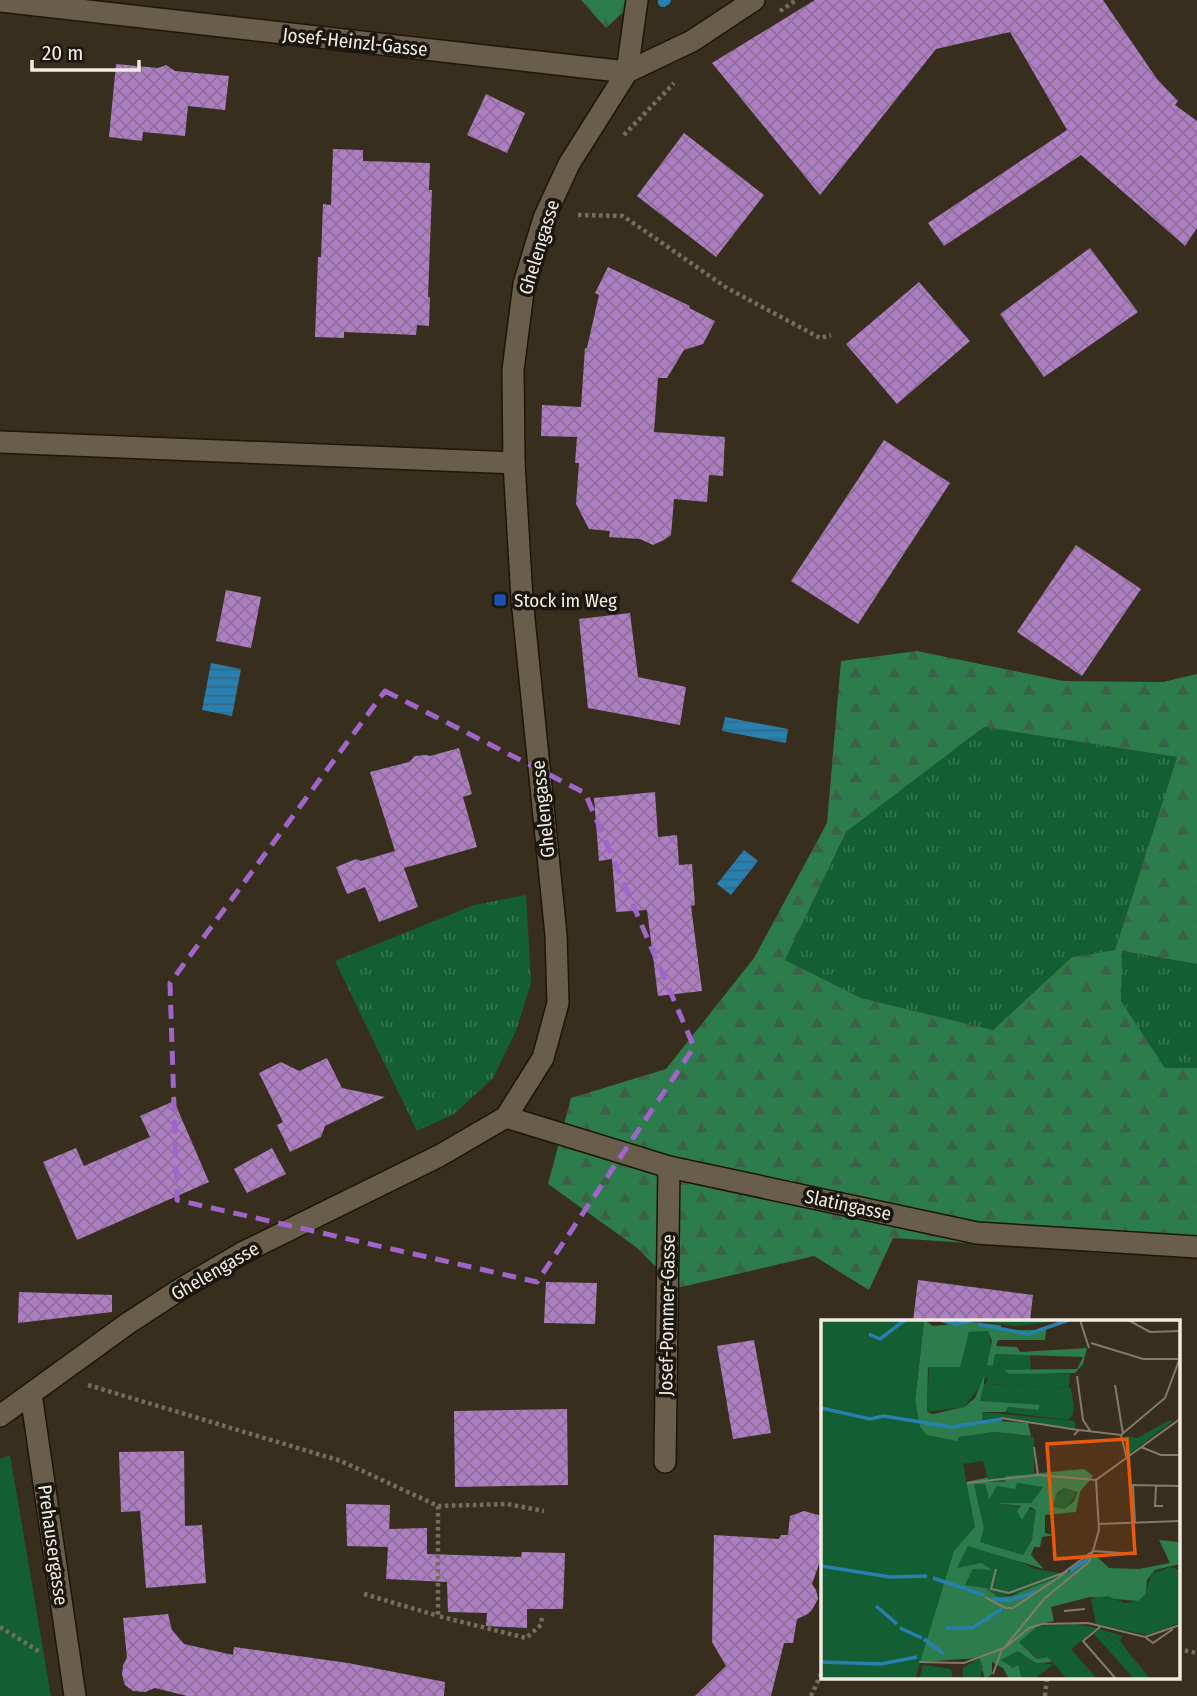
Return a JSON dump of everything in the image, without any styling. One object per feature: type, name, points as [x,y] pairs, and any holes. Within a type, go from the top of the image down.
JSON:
[{"type":"street","points":[[627,72],[692,41],[754,0]]},
{"type":"street","name":"Josef-Heinzl-Gasse","points":[[0,1],[627,72]]},
{"type":"street","points":[[627,72],[637,1]]},
{"type":"street","name":"Ghelengasse","points":[[0,1416],[178,1290],[242,1253],[439,1156],[506,1117],[543,1058],[558,1003],[556,935],[522,599],[514,463],[513,370],[524,284],[544,218],[569,164],[627,72]]},
{"type":"street","points":[[0,442],[514,463]]},
{"type":"street","name":"Slatingasse","points":[[506,1117],[669,1167],[977,1233],[1197,1247]]},
{"type":"street","name":"Josef-Pommer-Gasse","points":[[665,1462],[669,1167]]},
{"type":"street","name":"Prehausergasse","points":[[31,1394],[75,1696]]},
{"type":"path","points":[[774,15],[796,0]]},
{"type":"path","points":[[620,139],[684,77]]},
{"type":"path","points":[[574,227],[583,204]]},
{"type":"path","points":[[578,215],[623,216],[727,288],[820,338],[831,335]]},
{"type":"path","points":[[58,1375],[341,1461],[438,1506],[507,1504],[544,1511]]},
{"type":"path","points":[[438,1506],[438,1616]]},
{"type":"path","points":[[364,1594],[526,1638],[541,1625],[542,1616]]},
{"type":"path","points":[[811,1696],[821,1674]]},
{"type":"path","points":[[1045,1696],[1047,1678]]},
{"type":"highlighted area","points":[[385,691],[585,793],[694,1047],[537,1282],[177,1200],[170,983]]},
{"type":"green space","points":[[581,0],[636,0],[606,28]]},
{"type":"green space","points":[[917,651],[1063,681],[1163,682],[1197,674],[1197,964],[1122,951],[1121,1001],[1165,1068],[1197,1068],[1197,1258],[893,1238],[869,1290],[814,1256],[677,1288],[636,1247],[548,1184],[571,1098],[666,1069],[754,958],[827,823],[841,661]],"holes":[[[984,727],[1177,757],[1115,950],[1072,957],[993,1030],[861,998],[785,960],[846,832]]]},
{"type":"green space","points":[[984,727],[1177,757],[1115,950],[1072,957],[993,1030],[861,998],[785,960],[846,832]]},
{"type":"green space","points":[[526,895],[531,983],[516,1031],[493,1078],[454,1114],[417,1131],[335,961],[474,905]]},
{"type":"green space","points":[[1121,951],[1197,964],[1197,1068],[1165,1068],[1121,1001]]},
{"type":"green space","points":[[10,1455],[51,1696],[0,1696],[0,1459]]},
{"type":"water","points":[[211,663],[241,669],[232,716],[202,710]]},
{"type":"water","points":[[725,717],[788,729],[786,743],[722,731]]},
{"type":"water","points":[[744,850],[758,861],[731,895],[717,884]]},
{"type":"building","points":[[815,0],[1103,0],[1157,79],[1178,101],[1175,105],[1197,121],[1197,228],[1185,246],[1081,155],[944,246],[928,223],[1067,130],[1010,32],[936,49],[820,195],[712,63]]},
{"type":"building","points":[[116,64],[158,68],[166,65],[175,71],[229,76],[225,110],[188,106],[185,136],[143,132],[142,141],[109,137]]},
{"type":"building","points":[[486,94],[525,113],[507,153],[467,135]]},
{"type":"building","points":[[684,133],[764,195],[716,257],[637,196]]},
{"type":"building","points":[[333,149],[363,150],[363,161],[430,163],[429,190],[432,190],[429,326],[417,325],[416,335],[344,332],[344,338],[315,337],[323,204],[331,205]]},
{"type":"building","points":[[1090,248],[1138,312],[1044,377],[1000,314]]},
{"type":"building","points":[[608,267],[690,306],[689,308],[715,321],[703,344],[684,350],[667,378],[658,378],[654,432],[725,437],[723,476],[709,475],[707,502],[674,499],[671,535],[653,545],[640,539],[609,537],[610,531],[589,529],[576,504],[579,463],[575,463],[577,437],[541,436],[542,405],[581,407],[585,348],[599,295],[595,293]]},
{"type":"building","points":[[919,282],[970,341],[897,404],[846,344]]},
{"type":"building","points":[[884,440],[950,483],[858,624],[791,581]]},
{"type":"building","points":[[1076,545],[1141,589],[1082,676],[1017,632]]},
{"type":"building","points":[[226,590],[261,597],[251,648],[216,641]]},
{"type":"building","points":[[630,613],[638,677],[686,687],[680,725],[588,708],[579,619]]},
{"type":"building","points":[[459,748],[472,794],[463,797],[477,847],[404,868],[418,907],[379,922],[365,887],[347,894],[336,867],[356,859],[361,861],[395,851],[370,772],[409,762],[415,756],[430,756]]},
{"type":"building","points":[[655,792],[658,837],[677,835],[679,865],[692,864],[695,905],[691,906],[702,991],[658,996],[647,910],[616,912],[612,859],[599,861],[594,798]]},
{"type":"building","points":[[327,1058],[342,1088],[385,1097],[325,1126],[321,1137],[290,1152],[277,1125],[283,1122],[259,1073],[281,1062],[299,1071]]},
{"type":"building","points":[[174,1101],[209,1182],[77,1240],[43,1162],[76,1148],[84,1166],[150,1137],[140,1116]]},
{"type":"building","points":[[272,1148],[286,1174],[247,1193],[234,1169]]},
{"type":"building","points":[[918,1280],[1033,1295],[1030,1320],[913,1320]]},
{"type":"building","points":[[546,1282],[597,1283],[595,1324],[544,1323]]},
{"type":"building","points":[[19,1292],[112,1295],[112,1312],[18,1323]]},
{"type":"building","points":[[754,1340],[771,1433],[733,1439],[717,1346]]},
{"type":"building","points":[[567,1409],[568,1485],[455,1487],[454,1411]]},
{"type":"building","points":[[184,1451],[185,1526],[202,1525],[206,1583],[146,1588],[140,1511],[121,1512],[119,1452]]},
{"type":"building","points":[[346,1504],[390,1505],[389,1529],[427,1528],[427,1554],[521,1557],[522,1552],[565,1553],[563,1609],[527,1609],[527,1628],[486,1626],[487,1613],[448,1612],[447,1582],[386,1579],[388,1547],[347,1546]]},
{"type":"building","points":[[804,1511],[821,1516],[821,1558],[812,1584],[818,1599],[808,1614],[797,1619],[793,1643],[784,1643],[771,1696],[695,1696],[726,1666],[712,1642],[714,1535],[779,1539],[781,1535],[788,1535],[790,1516]]},
{"type":"building","points":[[168,1614],[172,1630],[184,1644],[233,1655],[234,1647],[348,1663],[445,1682],[444,1696],[187,1696],[155,1688],[145,1692],[133,1691],[125,1685],[122,1675],[127,1658],[123,1618]]},
{"type":"place","name":"Stock im Weg","points":[[500,600]]}]
